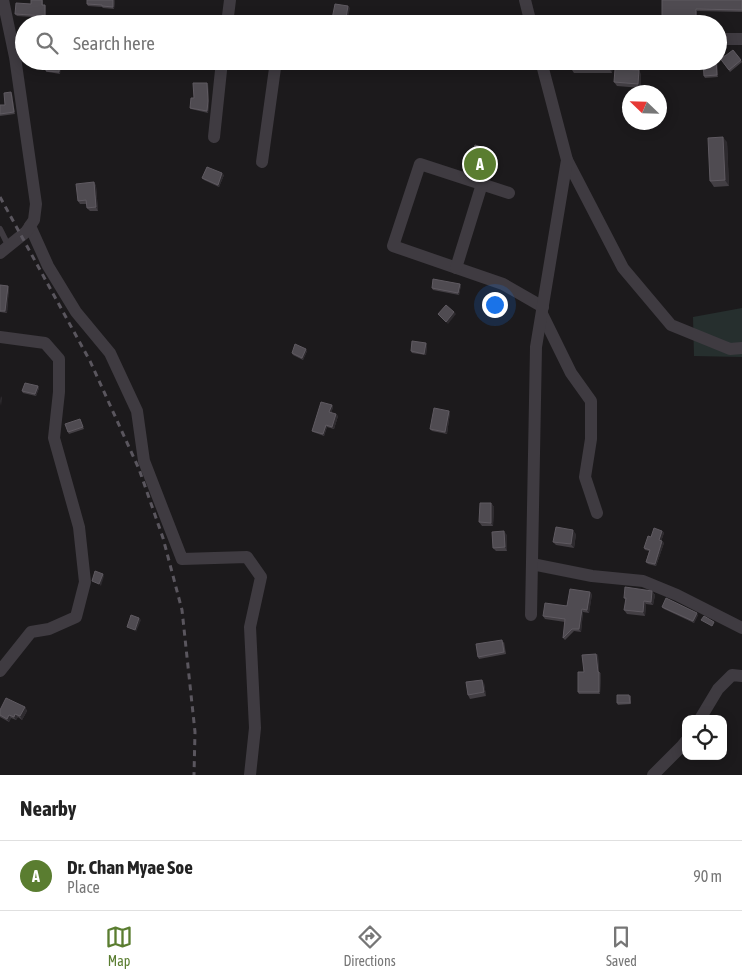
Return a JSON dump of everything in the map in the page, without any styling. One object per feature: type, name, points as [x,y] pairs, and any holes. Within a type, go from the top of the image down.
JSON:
[{"type":"street","points":[[3,0],[15,57]]},
{"type":"street","points":[[228,15],[230,0]]},
{"type":"street","points":[[525,0],[530,15]]},
{"type":"street","points":[[727,39],[742,39]]},
{"type":"street","points":[[5,250],[26,232],[34,220],[36,204],[17,70]]},
{"type":"street","points":[[214,137],[221,70]]},
{"type":"street","points":[[262,162],[275,70]]},
{"type":"street","points":[[543,70],[567,160],[623,268],[671,325],[730,349],[742,348]]},
{"type":"street","points":[[531,615],[536,347],[567,160]]},
{"type":"street","points":[[509,193],[420,164],[393,246],[502,284],[542,310],[571,373],[591,401],[590,439],[585,477],[597,512]]},
{"type":"street","points":[[456,268],[482,184]]},
{"type":"street","points":[[30,226],[48,266],[76,312],[110,353],[138,411],[144,461],[182,559],[247,557],[261,578],[250,627],[256,728],[250,775]]},
{"type":"street","points":[[0,337],[45,343],[59,359],[59,392],[54,438],[79,527],[85,582],[76,617],[49,629],[31,632],[0,671]]},
{"type":"street","points":[[532,564],[592,576],[642,581],[677,595],[742,628]]},
{"type":"street","points":[[702,715],[718,689],[732,675],[742,676]]},
{"type":"street","points":[[653,775],[682,746]]},
{"type":"lane","points":[[0,229],[5,250]]},
{"type":"shaded area","points":[[742,308],[742,357],[694,356],[693,317]]},
{"type":"building","points":[[31,0],[42,0],[42,5],[45,5],[45,15],[15,14],[16,3],[31,4]]},
{"type":"building","points":[[87,0],[113,0],[113,7],[87,4]]},
{"type":"building","points":[[662,0],[742,0],[742,10],[696,9],[696,15],[662,15]]},
{"type":"building","points":[[335,4],[348,6],[346,15],[333,15]]},
{"type":"building","points":[[733,50],[741,60],[729,70],[727,67],[727,54]]},
{"type":"building","points":[[46,70],[59,70],[59,72]]},
{"type":"building","points":[[615,70],[639,70],[638,84],[614,82]]},
{"type":"building","points":[[704,70],[717,70],[717,75],[704,76]]},
{"type":"building","points":[[193,83],[207,83],[207,111],[190,108],[191,98],[194,98]]},
{"type":"building","points":[[11,92],[14,112],[0,114],[0,105],[5,105],[4,93]]},
{"type":"building","points":[[723,137],[725,180],[710,181],[708,138]]},
{"type":"building","points":[[475,145],[489,149],[481,173],[468,168]]},
{"type":"building","points":[[207,167],[222,173],[218,185],[202,178]]},
{"type":"building","points":[[94,182],[96,207],[87,208],[86,200],[78,201],[76,184]]},
{"type":"building","points":[[433,279],[460,284],[458,293],[432,288]]},
{"type":"building","points":[[0,285],[8,286],[5,311],[0,311]]},
{"type":"building","points":[[446,305],[454,312],[446,322],[438,314]]},
{"type":"building","points":[[412,341],[426,343],[424,354],[411,351]]},
{"type":"building","points":[[295,344],[306,349],[302,358],[292,353]]},
{"type":"building","points":[[25,383],[38,386],[35,394],[22,391]]},
{"type":"building","points":[[321,402],[332,405],[329,412],[336,414],[332,427],[326,425],[323,434],[312,431]]},
{"type":"building","points":[[434,408],[449,411],[445,432],[430,429]]},
{"type":"building","points":[[80,419],[83,427],[68,432],[65,424]]},
{"type":"building","points":[[480,503],[491,503],[491,523],[479,522]]},
{"type":"building","points":[[556,527],[573,530],[571,544],[553,542]]},
{"type":"building","points":[[654,528],[662,531],[659,540],[662,541],[655,564],[646,562],[650,550],[644,548],[648,536],[651,537]]},
{"type":"building","points":[[504,531],[505,547],[493,548],[492,532]]},
{"type":"building","points":[[95,571],[103,574],[99,584],[92,581]]},
{"type":"building","points":[[625,587],[652,591],[651,602],[644,601],[643,612],[624,610]]},
{"type":"building","points":[[570,589],[590,592],[587,610],[582,609],[579,629],[572,629],[563,638],[565,619],[543,616],[545,603],[567,606]]},
{"type":"building","points":[[666,598],[697,613],[693,621],[662,607]]},
{"type":"building","points":[[131,615],[139,618],[135,630],[127,627]]},
{"type":"building","points":[[704,616],[714,622],[712,626],[701,620]]},
{"type":"building","points":[[502,640],[504,652],[478,657],[476,644]]},
{"type":"building","points":[[596,654],[599,672],[599,692],[578,692],[578,672],[584,672],[582,655]]},
{"type":"building","points":[[482,680],[484,692],[468,695],[466,682]]},
{"type":"building","points":[[617,695],[629,695],[630,703],[617,703]]},
{"type":"building","points":[[6,698],[25,707],[20,716],[15,714],[14,717],[9,715],[7,719],[0,715],[0,710]]},
{"type":"railway","points":[[0,197],[90,361],[139,469],[163,538],[182,610],[195,732],[194,775]]},
{"type":"place","name":"Dr. Chan Myae Soe","points":[[480,164]]}]
